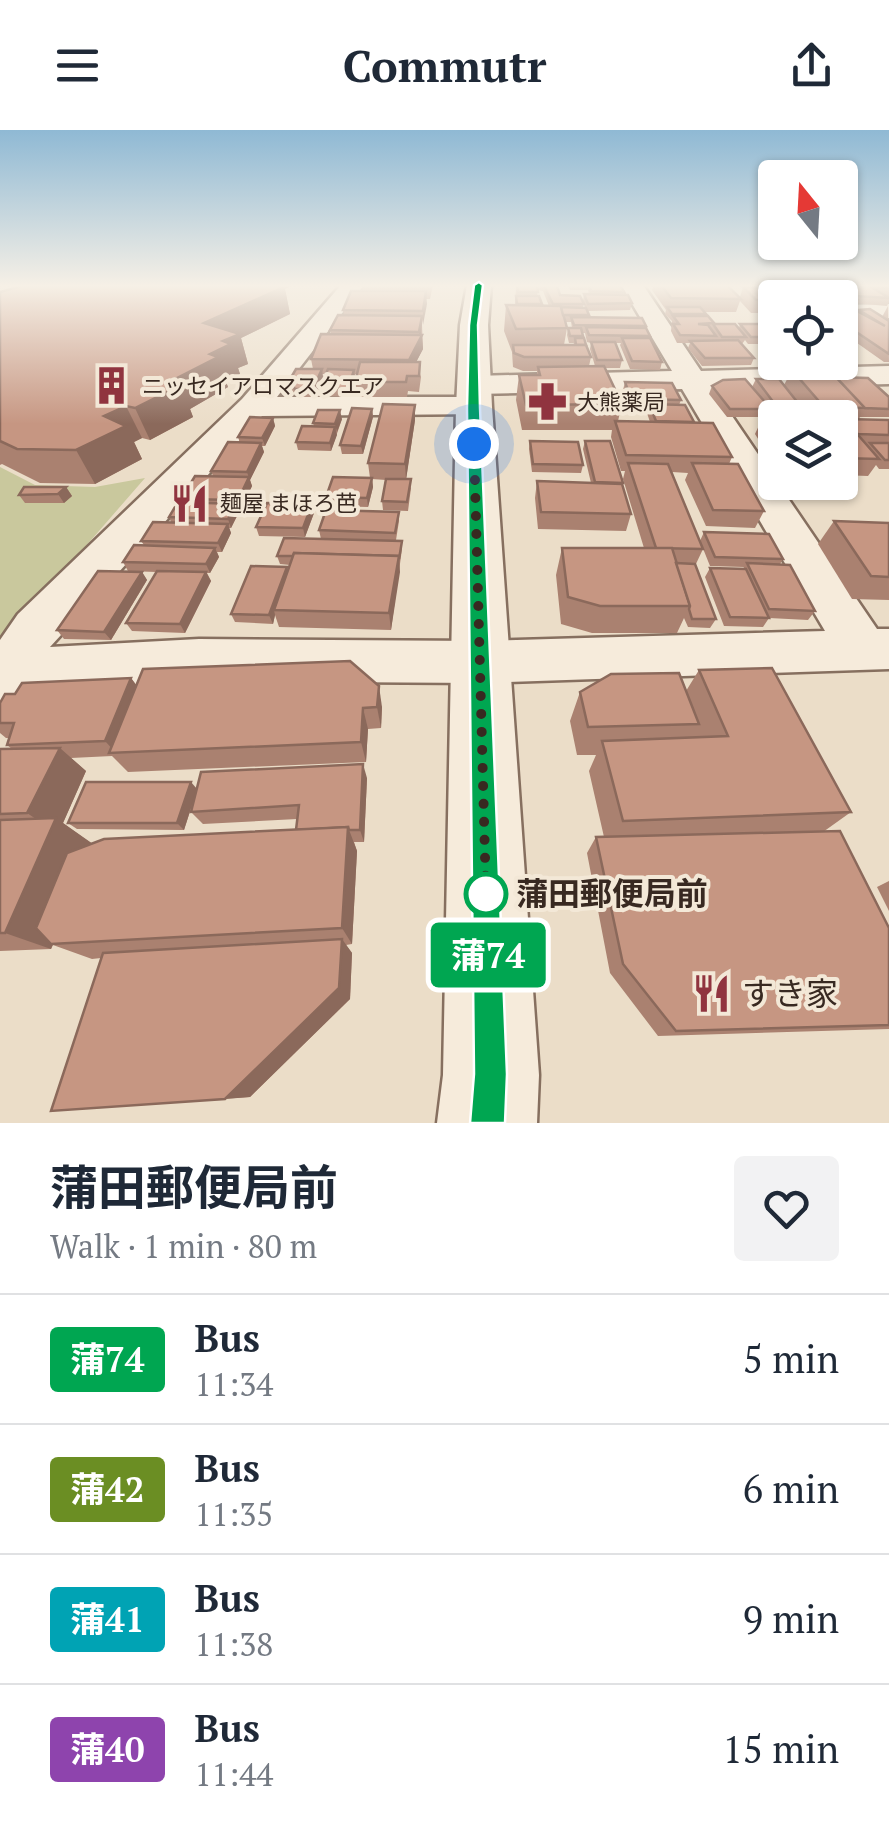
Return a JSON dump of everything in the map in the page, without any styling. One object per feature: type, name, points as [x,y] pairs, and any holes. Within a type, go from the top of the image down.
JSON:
[{"type":"street","points":[[3,675],[36,627],[253,406],[315,331]]},
{"type":"street","points":[[474,331],[490,1074],[487,1123]]},
{"type":"street","points":[[662,331],[876,649]]},
{"type":"street","points":[[858,358],[885,379]]},
{"type":"street","points":[[253,406],[474,396],[693,380],[885,379]]},
{"type":"street","points":[[3,675],[199,660],[480,662],[876,649]]},
{"type":"green space","points":[[0,467],[35,485],[95,487],[145,478],[25,616],[0,637]]},
{"type":"building","points":[[0,331],[240,334],[223,341],[231,344],[210,354],[218,357],[171,381],[181,385],[135,408],[126,406],[104,416],[126,426],[76,450],[17,449],[0,441]]},
{"type":"building","points":[[588,331],[648,331],[650,336],[589,335]]},
{"type":"building","points":[[678,331],[713,331],[716,336],[680,335]]},
{"type":"building","points":[[718,331],[741,331],[746,337],[722,337]]},
{"type":"building","points":[[858,331],[889,331],[889,354],[858,333]]},
{"type":"building","points":[[321,334],[422,335],[409,360],[311,359]]},
{"type":"building","points":[[575,338],[584,338],[586,345],[576,345]]},
{"type":"building","points":[[622,338],[650,338],[662,362],[632,361]]},
{"type":"building","points":[[738,340],[754,358],[705,358],[690,341]]},
{"type":"building","points":[[591,342],[615,342],[622,360],[597,360]]},
{"type":"building","points":[[513,345],[586,345],[591,357],[524,357],[514,353]]},
{"type":"building","points":[[360,362],[420,362],[419,376],[407,376],[406,382],[355,382]]},
{"type":"building","points":[[604,366],[622,404],[526,405],[519,375],[540,375],[538,367]]},
{"type":"building","points":[[296,369],[322,369],[313,389],[295,389],[289,381]]},
{"type":"building","points":[[328,369],[354,370],[348,389],[320,388]]},
{"type":"building","points":[[868,378],[889,397],[889,409],[865,408],[839,380]]},
{"type":"building","points":[[745,379],[763,400],[758,400],[758,409],[730,409],[712,386],[723,380]]},
{"type":"building","points":[[756,379],[780,380],[796,400],[772,400]]},
{"type":"building","points":[[801,380],[839,380],[866,408],[858,408],[858,400],[818,400]]},
{"type":"building","points":[[625,382],[672,383],[681,400],[631,399]]},
{"type":"building","points":[[383,404],[415,405],[405,464],[368,463]]},
{"type":"building","points":[[649,404],[685,405],[694,422],[656,421]]},
{"type":"building","points":[[352,408],[372,409],[361,446],[340,445]]},
{"type":"building","points":[[318,410],[340,410],[335,424],[313,423]]},
{"type":"building","points":[[250,417],[273,418],[262,438],[238,437]]},
{"type":"building","points":[[858,419],[889,420],[889,435],[858,434]]},
{"type":"building","points":[[615,421],[713,423],[732,457],[626,455]]},
{"type":"building","points":[[302,426],[335,427],[330,443],[296,442]]},
{"type":"building","points":[[858,435],[879,459],[858,458]]},
{"type":"building","points":[[530,441],[578,442],[583,465],[533,464]]},
{"type":"building","points":[[585,441],[610,441],[623,483],[595,482]]},
{"type":"building","points":[[228,442],[261,443],[247,472],[211,471]]},
{"type":"building","points":[[870,443],[889,443],[889,460],[885,460]]},
{"type":"building","points":[[628,463],[668,464],[703,549],[656,548]]},
{"type":"building","points":[[692,463],[738,464],[764,511],[713,510]]},
{"type":"building","points":[[195,476],[249,477],[238,500],[181,499]]},
{"type":"building","points":[[333,477],[372,478],[367,498],[326,497]]},
{"type":"building","points":[[386,479],[411,479],[407,502],[382,501]]},
{"type":"building","points":[[537,481],[622,484],[631,514],[541,512]]},
{"type":"building","points":[[24,487],[66,487],[58,494],[19,495]]},
{"type":"building","points":[[178,502],[236,504],[228,519],[169,517]]},
{"type":"building","points":[[267,503],[312,504],[303,528],[256,527]]},
{"type":"building","points":[[326,510],[399,512],[395,533],[319,530]]},
{"type":"building","points":[[834,521],[889,523],[889,577],[871,576]]},
{"type":"building","points":[[153,522],[228,524],[218,543],[141,541]]},
{"type":"building","points":[[704,532],[769,534],[783,559],[715,557]]},
{"type":"building","points":[[284,538],[402,541],[399,559],[294,553],[277,556]]},
{"type":"building","points":[[134,545],[215,548],[206,564],[123,562]]},
{"type":"building","points":[[562,548],[672,548],[690,606],[600,606],[568,597]]},
{"type":"building","points":[[294,553],[399,556],[389,613],[274,610]]},
{"type":"building","points":[[676,563],[695,564],[716,619],[692,619]]},
{"type":"building","points":[[747,563],[790,565],[815,611],[769,609]]},
{"type":"building","points":[[251,566],[287,567],[269,615],[231,614]]},
{"type":"building","points":[[710,568],[746,569],[769,618],[730,617]]},
{"type":"building","points":[[98,571],[142,572],[104,632],[57,630]]},
{"type":"building","points":[[157,571],[206,572],[180,624],[126,623]]},
{"type":"building","points":[[350,661],[379,686],[377,707],[363,708],[361,742],[109,753],[143,669]]},
{"type":"building","points":[[772,668],[851,812],[623,821],[602,741],[728,736],[699,670]]},
{"type":"building","points":[[679,673],[699,724],[588,727],[580,692],[611,674]]},
{"type":"building","points":[[131,678],[105,741],[7,745],[14,723],[0,723],[0,703],[5,694],[15,694],[22,683]]},
{"type":"building","points":[[60,748],[27,813],[0,814],[0,749]]},
{"type":"building","points":[[363,764],[360,830],[296,830],[299,805],[191,812],[201,772]]},
{"type":"building","points":[[86,782],[191,782],[177,823],[68,823]]},
{"type":"building","points":[[56,818],[5,933],[0,933],[0,820]]},
{"type":"building","points":[[348,827],[342,928],[51,944],[36,928],[67,853],[104,839]]},
{"type":"building","points":[[840,831],[889,928],[889,1025],[676,1031],[623,964],[596,837]]},
{"type":"building","points":[[342,939],[339,988],[225,1099],[51,1111],[103,953]]},
{"type":"bus line","name":"蒲74","points":[[474,331],[490,1074],[487,1123]]},
{"type":"place","name":"ニッセイアロマスクエア","points":[[112,386]]},
{"type":"place","name":"大熊薬局","points":[[547,402]]},
{"type":"place","name":"麺屋 まほろ芭","points":[[190,503]]},
{"type":"place","name":"蒲田郵便局前","points":[[486,894]]},
{"type":"place","name":"すき家","points":[[712,994]]},
{"type":"route","points":[[474,444],[486,894]]}]
